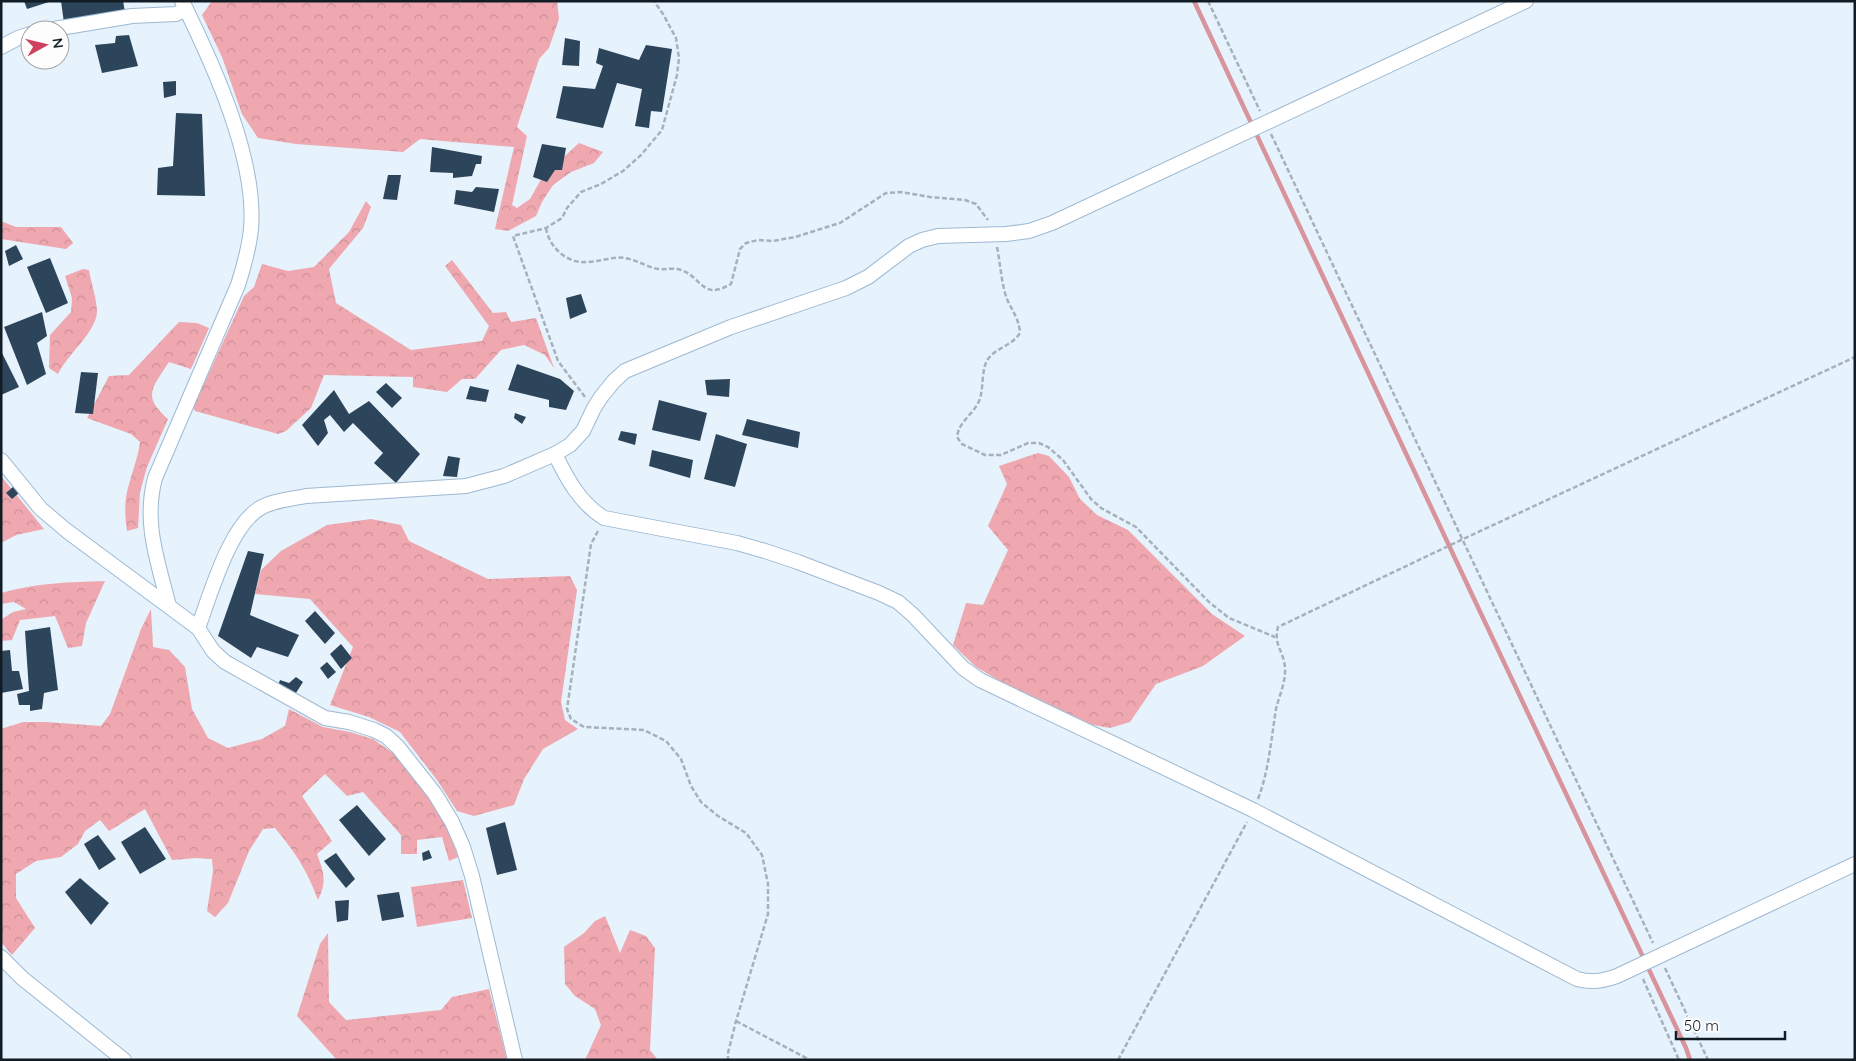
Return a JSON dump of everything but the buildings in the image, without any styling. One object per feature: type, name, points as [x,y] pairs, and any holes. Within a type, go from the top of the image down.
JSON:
[{"type":"street","points":[[198,628],[230,543],[243,523],[260,507],[282,500],[306,496],[466,486],[504,476],[555,454],[570,445],[583,431],[594,408],[614,381],[625,371],[732,327],[846,288],[868,277],[909,246],[922,240],[938,236],[1029,231],[1052,223],[1526,1]]},
{"type":"street","points":[[70,26],[132,16],[176,14],[184,5],[230,112],[248,178],[251,228],[248,255],[238,285],[151,491],[150,522],[169,606]]},
{"type":"street","points":[[1,47],[20,37]]},
{"type":"street","points":[[555,454],[576,493],[592,511],[604,518],[756,548],[879,593],[898,602],[963,668],[980,680],[1253,810],[1565,974],[1588,982],[1603,981],[1646,962],[1855,864]]},
{"type":"street","points":[[1,460],[41,509],[67,532],[198,628],[213,652],[238,670],[325,718],[349,722],[374,730],[386,736],[398,747],[435,794],[452,822],[463,847],[515,1060]]},
{"type":"street","points":[[1,957],[22,978],[124,1060]]},
{"type":"path","points":[[594,408],[558,361],[513,236],[546,228],[562,218],[567,208],[581,192],[601,184],[623,171],[641,155],[662,130],[677,75],[679,58],[676,38],[664,14],[654,1]]},
{"type":"path","points":[[1208,1],[1257,127],[1461,540],[1646,962],[1679,1060]]},
{"type":"path","points":[[546,228],[554,247],[561,254],[572,260],[585,263],[624,258],[657,269],[679,269],[712,290],[722,289],[731,284],[740,249],[746,242],[758,240],[773,241],[795,237],[840,223],[886,193],[902,192],[965,200],[976,204],[988,219],[994,234],[1006,294],[1010,305],[1017,315],[1020,333],[1016,340],[992,355],[986,362],[984,384],[979,401],[960,425],[957,437],[962,444],[985,455],[993,456],[1001,455],[1028,443],[1039,443],[1048,447],[1072,472],[1091,499],[1101,508],[1136,526],[1209,602],[1229,618],[1275,637]]},
{"type":"path","points":[[1118,1060],[1253,810],[1264,784],[1277,707],[1284,681],[1285,667],[1275,637],[1278,628],[1284,623],[1855,356]]},
{"type":"path","points":[[604,518],[592,544],[566,709],[571,719],[584,727],[644,730],[666,741],[681,759],[691,786],[701,802],[718,816],[746,833],[762,855],[768,884],[768,914],[736,1021],[728,1060]]},
{"type":"path","points":[[1646,962],[1708,1060]]},
{"type":"path","points":[[736,1021],[810,1060]]},
{"type":"green space","points":[[212,1],[557,1],[559,19],[549,48],[539,59],[517,127],[527,136],[512,205],[517,208],[530,199],[543,176],[579,143],[603,152],[594,163],[571,172],[553,185],[536,216],[508,231],[495,229],[514,147],[420,139],[403,152],[296,144],[258,138],[242,114],[222,57],[202,15]]},
{"type":"green space","points":[[366,201],[371,207],[363,228],[329,269],[336,303],[411,350],[482,341],[489,326],[445,266],[452,260],[493,313],[506,312],[511,322],[536,318],[554,368],[545,355],[524,345],[501,350],[475,379],[462,379],[447,392],[413,387],[413,377],[324,375],[311,408],[286,431],[278,434],[195,411],[193,408],[244,296],[254,287],[262,264],[288,271],[314,267],[349,232]]},
{"type":"green space","points":[[1,221],[16,227],[61,227],[73,243],[66,249],[1,239]]},
{"type":"green space","points":[[83,269],[89,270],[97,312],[87,335],[58,374],[49,368],[50,335],[71,312],[72,298],[65,276]]},
{"type":"green space","points":[[179,322],[197,323],[209,328],[191,369],[169,362],[152,391],[155,404],[168,419],[147,467],[140,492],[138,528],[127,531],[126,499],[140,442],[131,434],[87,418],[109,376],[129,375]]},
{"type":"green space","points":[[1038,453],[1049,456],[1069,477],[1080,499],[1097,515],[1128,530],[1212,614],[1245,636],[1203,666],[1156,684],[1130,722],[1110,728],[1093,725],[1000,681],[976,667],[953,645],[966,603],[983,605],[1008,550],[988,526],[1007,484],[999,466]]},
{"type":"green space","points":[[1,476],[44,529],[16,535],[1,543]]},
{"type":"green space","points":[[371,519],[401,525],[409,541],[488,579],[570,576],[577,590],[561,702],[565,720],[578,729],[543,749],[524,779],[514,805],[474,816],[457,811],[437,780],[400,732],[369,717],[330,705],[353,647],[310,599],[255,594],[261,570],[281,551],[327,525]]},
{"type":"green space","points":[[105,581],[86,623],[82,646],[68,648],[55,616],[20,620],[12,640],[1,641],[2,619],[13,612],[26,609],[14,602],[1,604],[1,593],[40,585]]},
{"type":"green space","points":[[151,609],[153,647],[169,650],[185,667],[192,709],[208,738],[228,748],[262,739],[285,726],[289,709],[323,727],[373,739],[393,753],[430,800],[448,829],[458,857],[449,861],[442,837],[417,840],[417,854],[401,854],[401,835],[363,792],[347,796],[325,774],[302,796],[332,841],[317,854],[324,877],[323,887],[318,900],[305,870],[282,837],[275,828],[263,829],[249,851],[228,903],[215,917],[207,911],[213,871],[212,859],[172,860],[145,809],[109,831],[100,820],[85,831],[78,844],[61,857],[36,861],[16,874],[16,898],[35,928],[12,955],[1,942],[1,729],[23,722],[101,726],[110,714],[141,629]]},
{"type":"green space","points":[[463,880],[472,918],[417,927],[411,887]]},
{"type":"green space","points":[[605,916],[620,953],[630,930],[646,936],[655,948],[650,1050],[658,1060],[585,1060],[601,1025],[595,1009],[575,996],[565,984],[564,947],[584,933],[595,921]]},
{"type":"green space","points":[[328,933],[329,1002],[346,1020],[441,1010],[452,997],[489,989],[507,1060],[337,1060],[297,1016],[320,944]]},
{"type":"waterway","points":[[1194,1],[1690,1060]]}]
